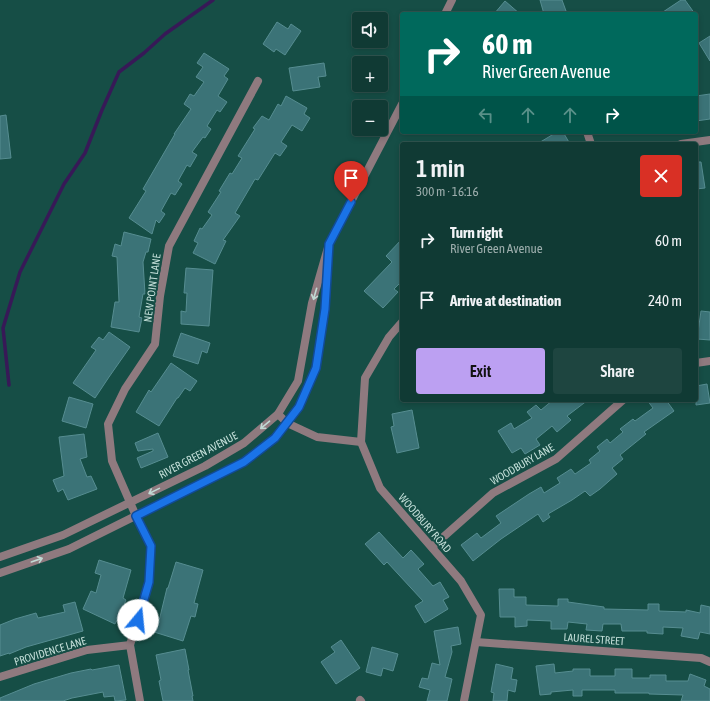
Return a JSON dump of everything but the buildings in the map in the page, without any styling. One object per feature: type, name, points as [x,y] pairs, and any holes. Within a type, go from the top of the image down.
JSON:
[{"type":"street","points":[[447,12],[452,0]]},
{"type":"street","name":"NEW POINT LANE","points":[[130,645],[149,582],[151,546],[112,461],[108,424],[125,389],[156,344],[160,296],[169,246],[258,81]]},
{"type":"street","name":"RIVER GREEN AVENUE","points":[[0,557],[63,536],[204,466],[244,443],[278,414],[298,381],[312,303],[329,244],[400,108]]},
{"type":"street","points":[[696,142],[710,140]]},
{"type":"street","name":"RIVER GREEN AVENUE","points":[[0,573],[69,549],[244,462],[275,438],[299,407],[316,368],[325,309],[329,244]]},
{"type":"street","points":[[278,414],[287,423],[317,437],[361,442],[365,378],[389,337],[400,324]]},
{"type":"street","points":[[698,363],[710,362]]},
{"type":"street","name":"WOODBURY LANE","points":[[432,547],[493,492],[556,459],[621,402]]},
{"type":"street","name":"WOODBURY ROAD","points":[[361,442],[380,488],[461,581],[481,616],[464,701]]},
{"type":"street","name":"LAUREL STREET","points":[[476,642],[701,658],[710,662]]},
{"type":"street","points":[[130,645],[140,701]]},
{"type":"street","name":"PROVIDENCE LANE","points":[[0,677],[87,650],[130,645]]},
{"type":"waterway","points":[[9,385],[3,328],[20,272],[64,184],[85,153],[119,72],[144,53],[165,34],[213,0]]},
{"type":"route","points":[[138,620],[149,582],[151,546],[136,516],[244,462],[275,438],[299,407],[316,368],[325,309],[329,244],[351,202]]}]
